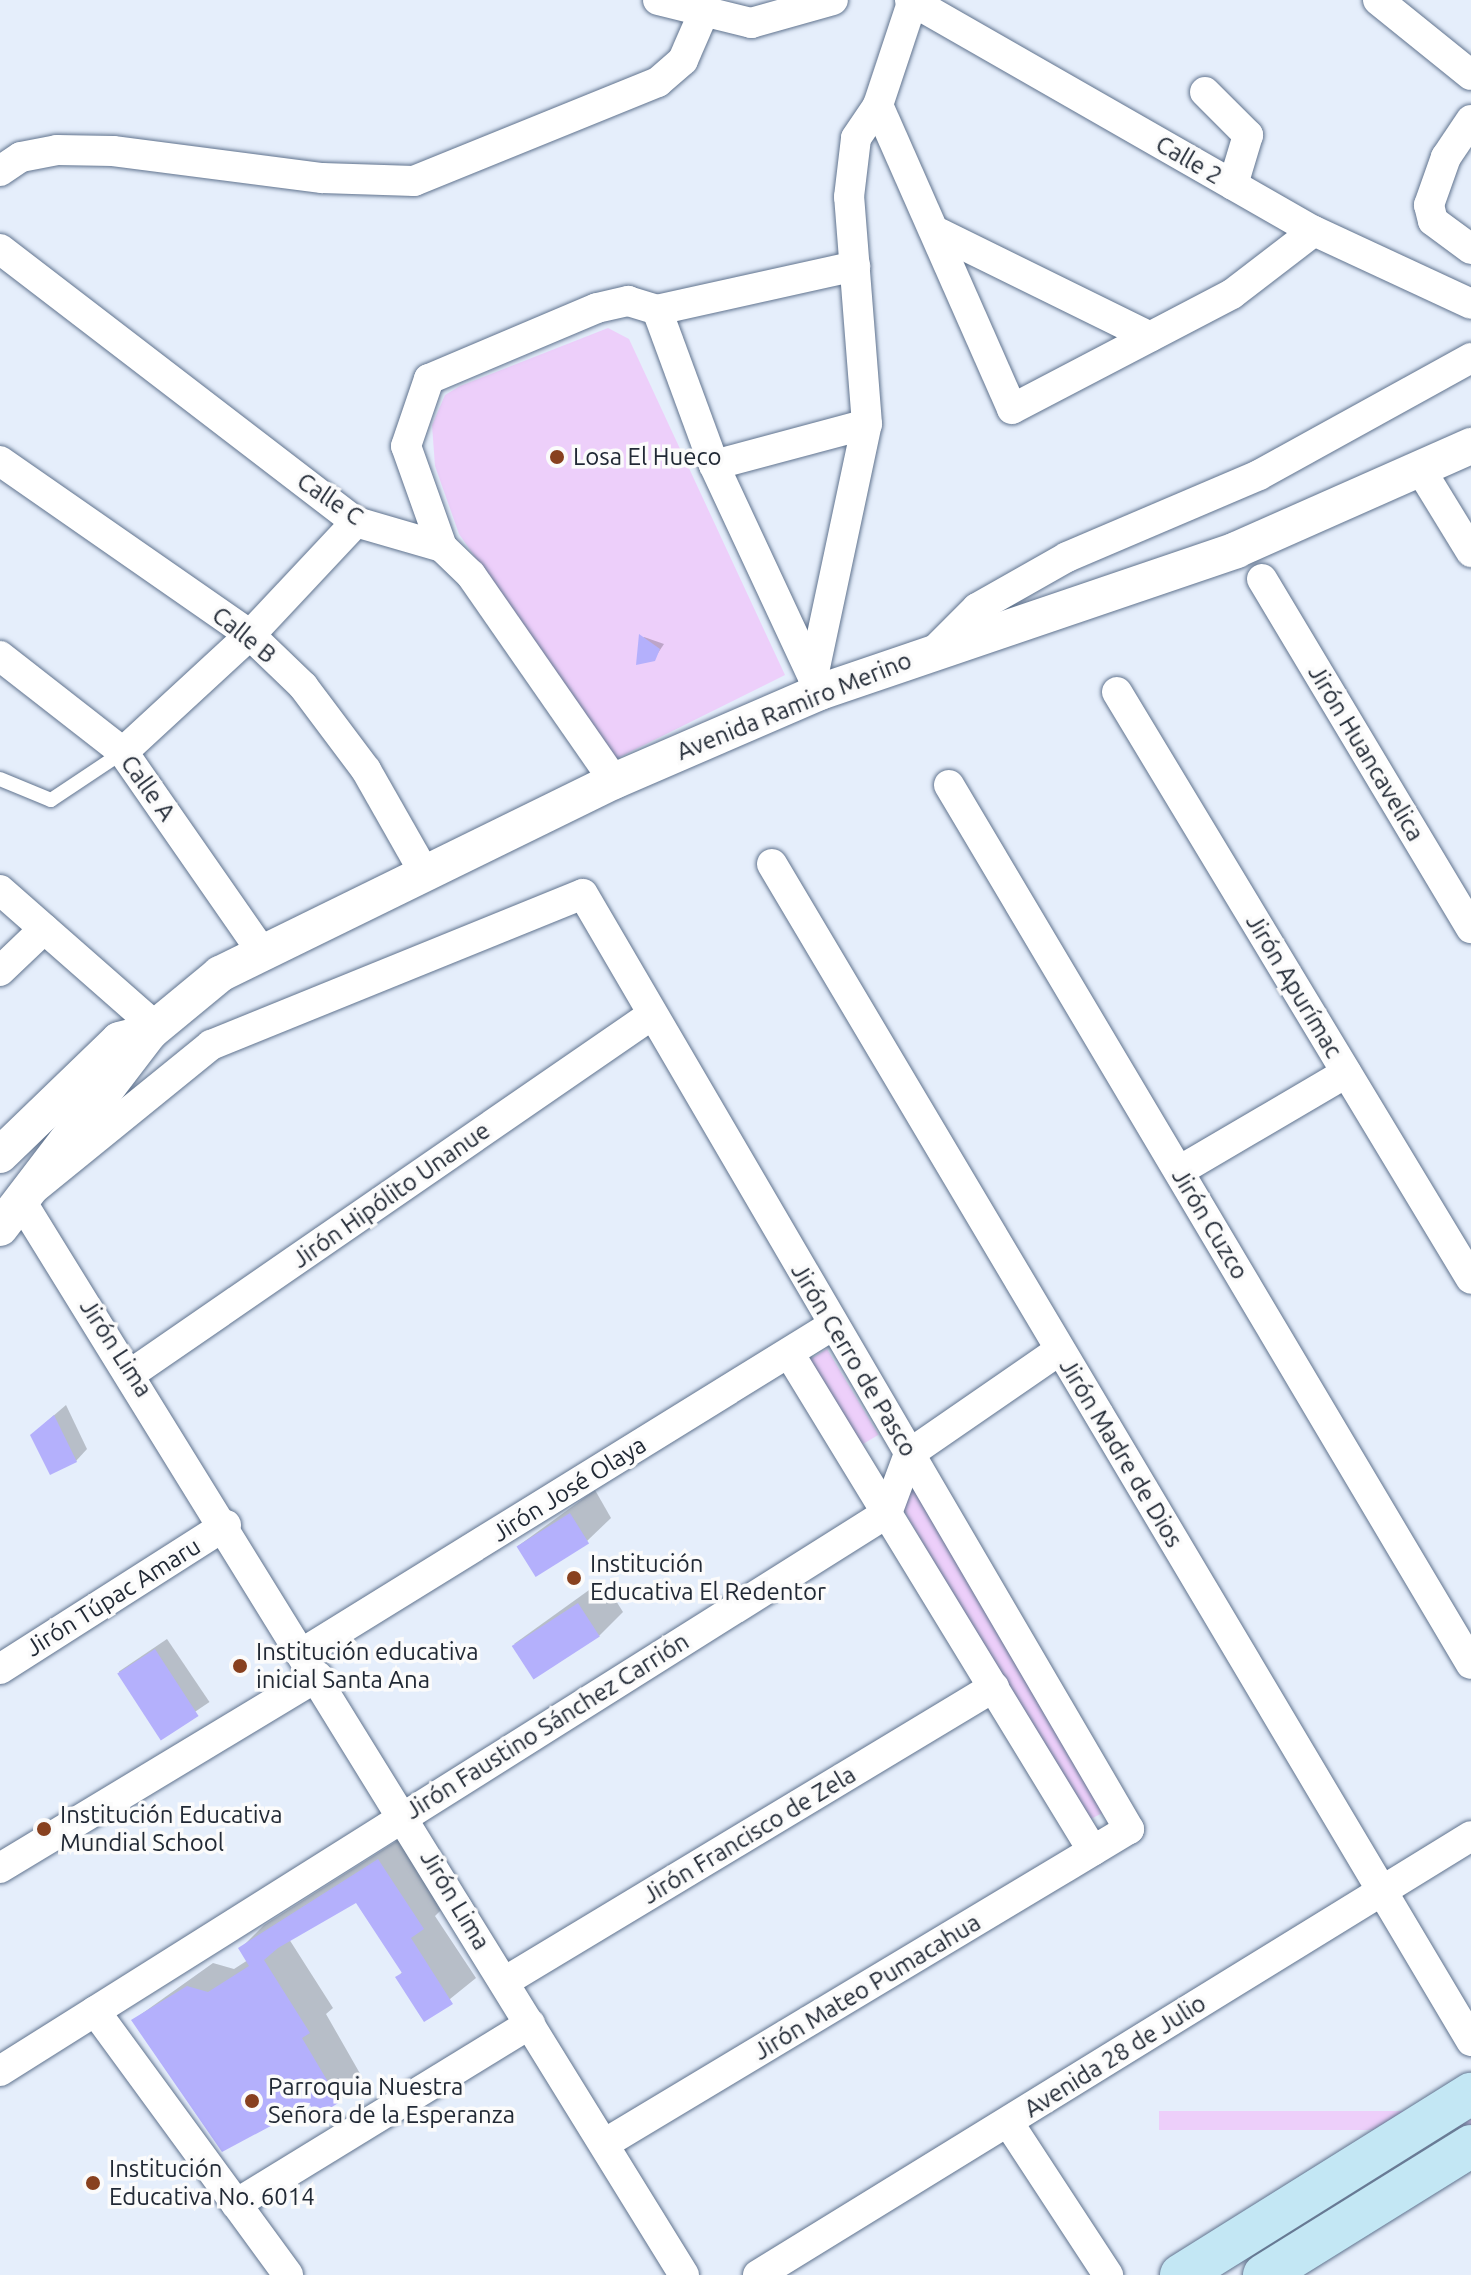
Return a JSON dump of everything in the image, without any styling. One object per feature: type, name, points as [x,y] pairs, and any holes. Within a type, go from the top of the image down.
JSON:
[{"type":"main road","points":[[1181,2275],[1471,2094]]},
{"type":"main road","points":[[1264,2275],[1471,2146]]},
{"type":"street","points":[[658,0],[706,7],[751,23],[833,0]]},
{"type":"street","points":[[1378,0],[1471,75]]},
{"type":"street","points":[[817,684],[867,424],[849,197],[856,138],[878,105],[912,1]]},
{"type":"street","name":"Calle 2","points":[[912,1],[1314,231],[1471,304]]},
{"type":"street","points":[[7,161],[113,151],[322,178],[414,181],[658,82],[683,60],[706,7]]},
{"type":"street","points":[[1205,92],[1248,135],[1233,185]]},
{"type":"street","points":[[878,105],[939,233],[1012,409],[1232,294],[1314,231]]},
{"type":"street","points":[[1471,120],[1446,157],[1429,205],[1433,221],[1471,249]]},
{"type":"street","points":[[939,233],[1150,337]]},
{"type":"street","name":"Calle C","points":[[0,249],[356,522],[442,547],[471,575],[614,781]]},
{"type":"street","points":[[442,547],[406,446],[429,379],[597,308],[628,301],[657,310],[855,266]]},
{"type":"street","points":[[657,310],[714,465],[817,684]]},
{"type":"street","points":[[935,650],[977,608],[1067,557],[1259,475],[1471,358]]},
{"type":"street","points":[[714,465],[867,424]]},
{"type":"street","name":"Avenida Ramiro Merino","points":[[16,1207],[153,1030],[220,974],[262,952],[817,684],[935,650],[1236,550],[1422,472],[1471,446]]},
{"type":"street","name":"Calle B","points":[[0,461],[250,635],[303,686],[366,770],[424,872]]},
{"type":"street","points":[[1422,472],[1471,552]]},
{"type":"street","points":[[123,752],[250,635],[356,522]]},
{"type":"street","name":"Jirón Huancavelica","points":[[1262,579],[1471,928]]},
{"type":"street","name":"Calle A","points":[[0,656],[123,752],[262,952]]},
{"type":"street","name":"Jirón Apurímac","points":[[1117,692],[1471,1279]]},
{"type":"street","name":"Jirón Cuzco","points":[[949,785],[1471,1664]]},
{"type":"street","name":"Jirón Madre de Dios","points":[[772,864],[1471,2041]]},
{"type":"street","points":[[0,890],[153,1030]]},
{"type":"street","name":"Jirón Cerro de Pasco","points":[[16,1207],[57,1177],[211,1045],[350,994],[579,892],[1129,1829]]},
{"type":"street","points":[[0,971],[44,929]]},
{"type":"street","name":"Jirón Hipólito Unanue","points":[[132,1373],[650,1016]]},
{"type":"street","name":"Avenida Ramiro Merino","points":[[0,1155],[119,1040],[153,1030]]},
{"type":"street","points":[[1179,1171],[1346,1073]]},
{"type":"street","name":"Jirón Lima","points":[[16,1207],[132,1373],[684,2275]]},
{"type":"street","name":"Jirón José Olaya","points":[[0,1868],[833,1325]]},
{"type":"street","points":[[887,1513],[909,1454],[1060,1350]]},
{"type":"street","points":[[789,1353],[1093,1851]]},
{"type":"street","name":"Jirón Faustino Sánchez Carrión","points":[[0,2071],[887,1513]]},
{"type":"street","name":"Jirón Túpac Amaru","points":[[0,1669],[226,1525]]},
{"type":"street","name":"Jirón Francisco de Zela","points":[[504,1982],[994,1687]]},
{"type":"street","name":"Jirón Mateo Pumacahua","points":[[604,2144],[1129,1829]]},
{"type":"street","name":"Avenida 28 de Julio","points":[[758,2275],[1471,1836]]},
{"type":"street","points":[[95,2011],[288,2275]]},
{"type":"street","points":[[236,2204],[530,2024]]},
{"type":"street","points":[[1008,2122],[1108,2275]]},
{"type":"lane","points":[[0,779],[51,800],[123,752]]},
{"type":"shaded area","points":[[608,328],[629,339],[785,675],[616,759],[459,534],[435,466],[432,425],[445,395],[460,386]]},
{"type":"shaded area","points":[[827,1349],[879,1435],[861,1446],[809,1360]]},
{"type":"shaded area","points":[[909,1487],[917,1492],[1106,1811],[1087,1821],[900,1504]]},
{"type":"shaded area","points":[[1159,2111],[1471,2111],[1471,2130],[1159,2130]]},
{"type":"building","points":[[639,634],[660,649],[655,661],[636,665]]},
{"type":"building","points":[[54,1415],[77,1462],[50,1475],[30,1435]]},
{"type":"building","points":[[570,1513],[589,1544],[536,1577],[517,1546]]},
{"type":"building","points":[[578,1603],[600,1637],[534,1680],[512,1646]]},
{"type":"building","points":[[155,1649],[199,1716],[161,1741],[117,1674]]},
{"type":"building","points":[[378,1859],[424,1929],[411,1938],[453,2004],[424,2022],[395,1977],[402,1973],[356,1903],[278,1948],[264,1960],[310,2033],[302,2038],[340,2102],[317,2116],[310,2105],[222,2152],[131,2020],[187,1986],[208,1992],[249,1966],[238,1948]]},
{"type":"place","name":"Losa El Hueco","points":[[557,457]]},
{"type":"place","name":"Institución Educativa El Redentor","points":[[574,1578]]},
{"type":"place","name":"Institución educativa inicial Santa Ana","points":[[240,1666]]},
{"type":"place","name":"Institución Educativa Mundial School","points":[[44,1829]]},
{"type":"place","name":"Parroquia Nuestra Señora de la Esperanza","points":[[252,2101]]},
{"type":"place","name":"Institución Educativa No. 6014","points":[[93,2183]]}]
